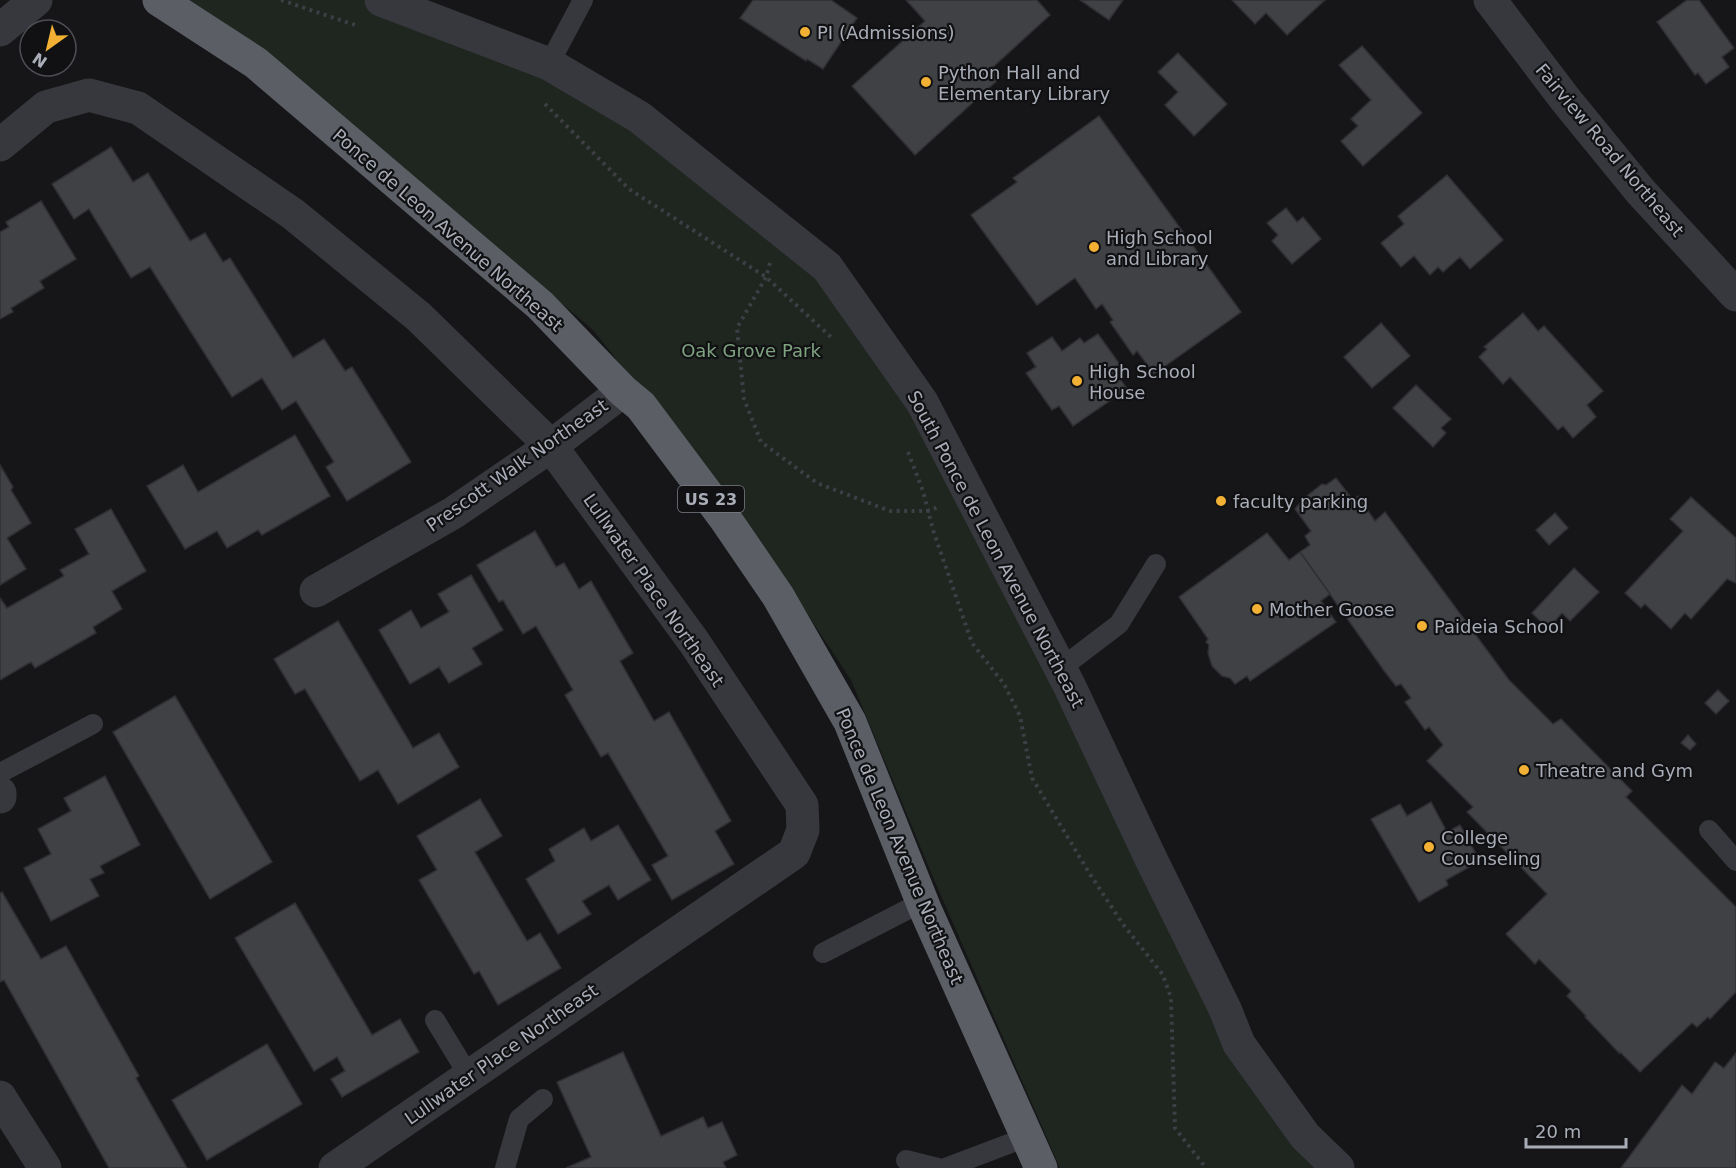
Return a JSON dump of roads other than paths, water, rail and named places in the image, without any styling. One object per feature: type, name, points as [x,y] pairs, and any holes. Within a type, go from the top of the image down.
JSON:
[{"type":"highway","name":"Ponce de Leon Avenue Northeast","points":[[159,0],[256,63],[540,305],[623,391],[641,406],[724,517],[778,596],[850,722],[922,902],[1041,1168]]},
{"type":"street","points":[[0,30],[36,0]]},
{"type":"street","name":"South Ponce de Leon Avenue Northeast","points":[[381,0],[549,64],[639,117],[827,267],[922,402],[1060,669],[1225,1009],[1239,1044],[1305,1136],[1338,1168]]},
{"type":"street","name":"Fairview Road Northeast","points":[[1490,0],[1565,99],[1641,192],[1736,295]]},
{"type":"street","name":"Lullwater Place Northeast","points":[[0,145],[46,107],[88,95],[138,108],[311,228],[419,317],[551,446],[694,642],[802,805],[803,830],[794,853],[335,1168]]},
{"type":"street","name":"Prescott Walk Northeast","points":[[316,591],[453,513],[551,446],[623,391]]},
{"type":"street","points":[[0,1097],[45,1168]]},
{"type":"lane","points":[[549,64],[583,0]]},
{"type":"lane","points":[[1060,669],[1119,624],[1156,564]]},
{"type":"lane","points":[[0,773],[93,724]]},
{"type":"lane","points":[[1709,830],[1736,861]]},
{"type":"lane","points":[[823,953],[922,902]]},
{"type":"lane","points":[[435,1020],[469,1076]]},
{"type":"lane","points":[[505,1168],[519,1119],[543,1099]]},
{"type":"lane","points":[[945,1168],[1027,1137]]},
{"type":"lane","points":[[906,1160],[938,1168]]},
{"type":"place","name":"PI (Admissions)","points":[[805,32]]},
{"type":"place","name":"Python Hall and Elementary Library","points":[[926,82]]},
{"type":"place","name":"High School and Library","points":[[1094,247]]},
{"type":"place","name":"High School House","points":[[1077,381]]},
{"type":"place","name":"faculty parking","points":[[1221,501]]},
{"type":"place","name":"Mother Goose","points":[[1257,609]]},
{"type":"place","name":"Paideia School","points":[[1422,626]]},
{"type":"place","name":"Theatre and Gym","points":[[1524,770]]},
{"type":"place","name":"College Counseling","points":[[1429,847]]},
{"type":"park label","name":"Oak Grove Park","points":[[751,350]]}]
